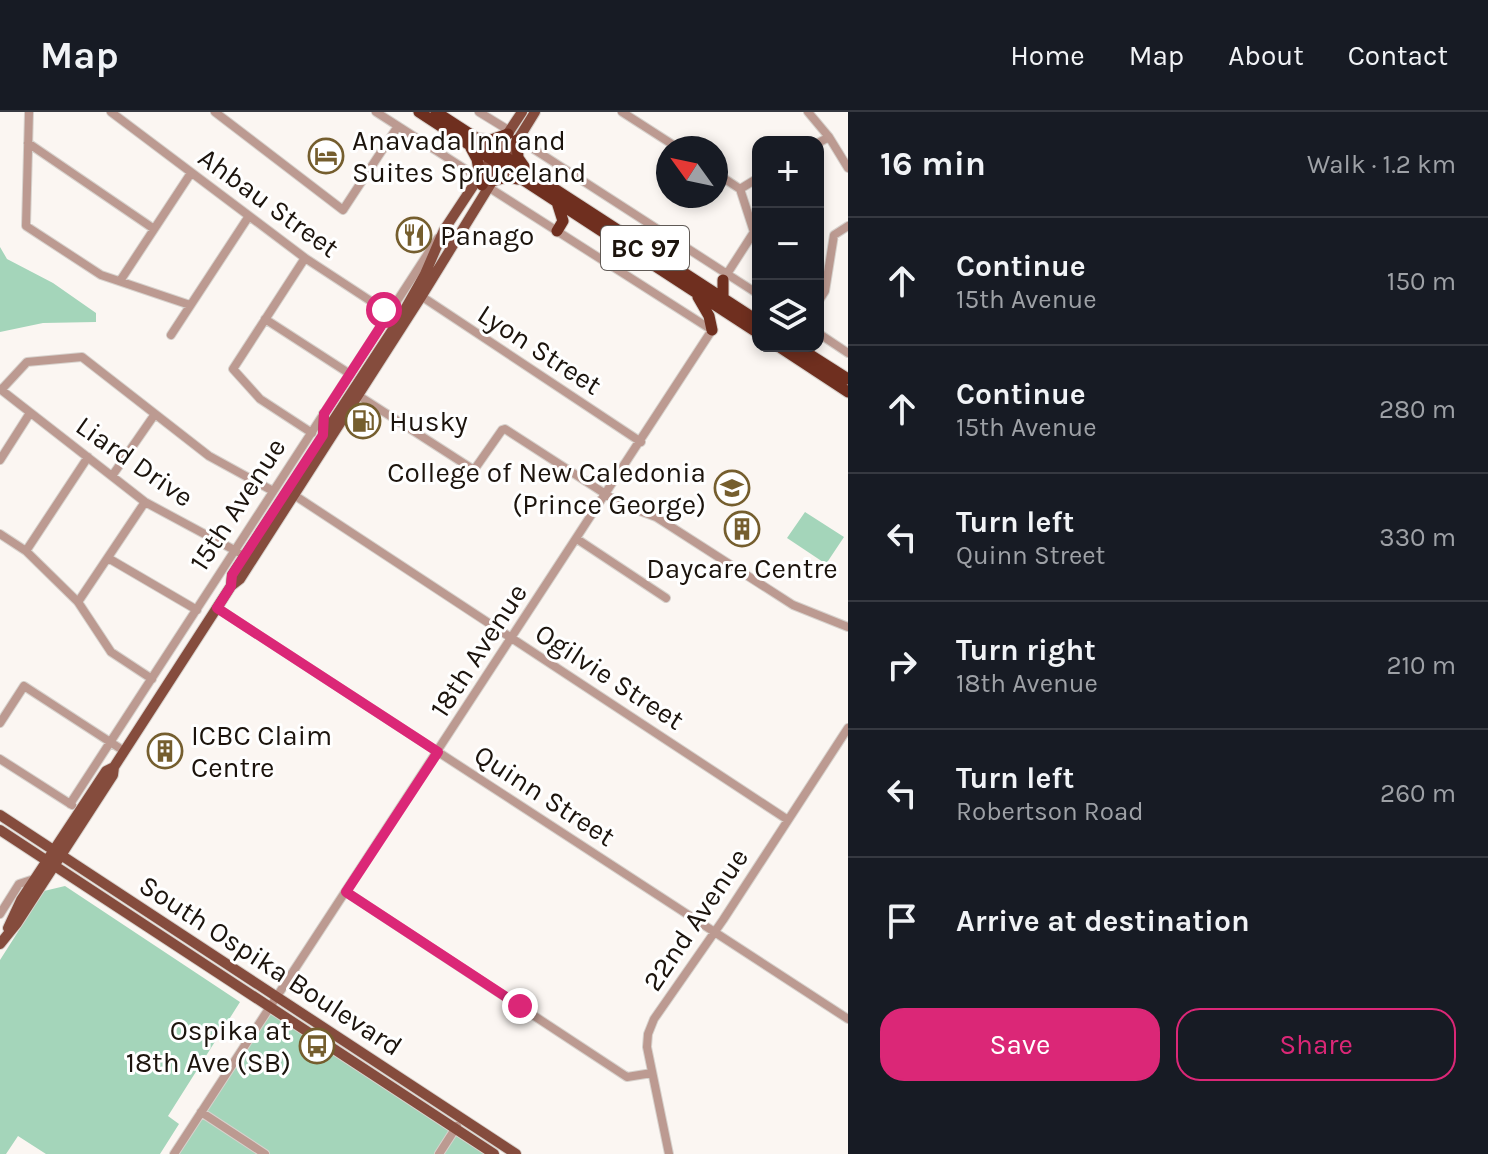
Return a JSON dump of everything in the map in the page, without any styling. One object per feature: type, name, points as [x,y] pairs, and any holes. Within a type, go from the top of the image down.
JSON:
[{"type":"highway","name":"BC 97","points":[[419,112],[470,140],[723,298],[752,324]]},
{"type":"highway","name":"BC 97","points":[[436,112],[470,140]]},
{"type":"highway","points":[[484,181],[470,140],[513,136],[520,162],[529,178]]},
{"type":"highway","points":[[484,181],[499,159]]},
{"type":"highway","points":[[484,181],[507,177],[529,178]]},
{"type":"highway","name":"BC 97","points":[[529,178],[556,201],[752,326]]},
{"type":"highway","points":[[556,201],[560,226],[582,218]]},
{"type":"highway","points":[[707,288],[725,277]]},
{"type":"highway","points":[[723,298],[725,277]]},
{"type":"highway","points":[[693,290],[706,307],[712,330]]},
{"type":"highway","points":[[712,330],[718,317],[740,310]]},
{"type":"highway","points":[[712,330],[728,324],[752,327]]},
{"type":"highway","points":[[787,352],[848,392]]},
{"type":"highway","points":[[805,352],[848,379]]},
{"type":"main road","points":[[499,159],[513,136],[522,112]]},
{"type":"main road","points":[[513,136],[535,112]]},
{"type":"main road","name":"15th Avenue","points":[[3,939],[17,923],[50,863],[113,775],[114,767],[231,586],[232,575],[244,555],[291,493],[466,223],[484,181]]},
{"type":"main road","name":"15th Avenue","points":[[418,294],[444,230],[484,181]]},
{"type":"main road","name":"15th Avenue","points":[[291,493],[318,434],[355,394]]},
{"type":"main road","points":[[318,434],[324,414]]},
{"type":"main road","name":"15th Avenue","points":[[57,853],[75,807],[106,771],[114,767]]},
{"type":"main road","name":"South Ospika Boulevard","points":[[0,815],[494,1154]]},
{"type":"main road","name":"South Ospika Boulevard","points":[[0,830],[516,1154]]},
{"type":"main road","name":"15th Avenue","points":[[3,939],[21,900],[34,879],[50,863]]},
{"type":"street","points":[[29,112],[26,226],[101,275],[190,305]]},
{"type":"street","name":"Ahbau Street","points":[[111,112],[305,258],[402,322]]},
{"type":"street","points":[[215,112],[226,115],[343,210],[398,126]]},
{"type":"street","points":[[376,112],[560,226],[712,330]]},
{"type":"street","points":[[479,112],[725,277],[752,291]]},
{"type":"street","points":[[622,112],[659,136]]},
{"type":"street","points":[[808,112],[829,137],[848,168]]},
{"type":"street","points":[[824,140],[829,137]]},
{"type":"street","points":[[28,143],[154,229]]},
{"type":"street","points":[[120,281],[191,173]]},
{"type":"street","points":[[725,277],[754,232],[740,189],[728,181]]},
{"type":"street","points":[[740,189],[752,182]]},
{"type":"street","points":[[171,335],[249,216]]},
{"type":"street","points":[[824,293],[834,235],[848,226]]},
{"type":"street","name":"15th Avenue","points":[[324,414],[444,230]]},
{"type":"street","points":[[305,258],[233,369],[260,399],[318,434]]},
{"type":"street","name":"Lyon Street","points":[[418,294],[641,442]]},
{"type":"street","points":[[265,319],[350,374]]},
{"type":"street","name":"18th Avenue","points":[[174,1154],[712,330]]},
{"type":"street","points":[[824,337],[848,353]]},
{"type":"street","points":[[1,389],[27,362],[82,357],[209,456],[273,491]]},
{"type":"street","name":"Liard Drive","points":[[1,389],[145,502],[244,555]]},
{"type":"street","points":[[355,394],[473,470],[505,429],[621,504],[656,517],[793,605],[848,627]]},
{"type":"street","points":[[0,460],[30,413]]},
{"type":"street","points":[[112,476],[155,414]]},
{"type":"street","name":"15th Avenue","points":[[75,807],[111,742],[197,610],[244,555],[273,491],[318,434]]},
{"type":"street","points":[[26,551],[88,457]]},
{"type":"street","name":"Ogilvie Street","points":[[291,493],[788,820]]},
{"type":"street","points":[[78,602],[145,502]]},
{"type":"street","points":[[0,534],[26,551],[78,602],[111,652],[152,679]]},
{"type":"street","points":[[577,539],[666,598]]},
{"type":"street","points":[[108,558],[197,610]]},
{"type":"street","name":"Quinn Street","points":[[217,608],[848,1019]]},
{"type":"street","points":[[0,723],[24,686],[124,751]]},
{"type":"street","name":"22nd Avenue","points":[[669,1154],[647,1047],[654,1019],[848,728]]},
{"type":"street","points":[[0,759],[75,807]]},
{"type":"street","name":"15th Avenue","points":[[0,914],[19,884],[34,879]]},
{"type":"street","points":[[346,892],[627,1077],[652,1073]]},
{"type":"street","points":[[201,1112],[265,1154]]},
{"type":"street","points":[[439,1154],[462,1119]]},
{"type":"green space","points":[[0,247],[7,259],[53,283],[96,313],[96,322],[43,323],[0,332]]},
{"type":"green space","points":[[805,512],[844,537],[826,564],[787,538]]},
{"type":"green space","points":[[65,886],[240,1002],[168,1116],[179,1124],[160,1154],[46,1154],[18,1136],[6,1154],[0,1154],[0,960],[44,891]]},
{"type":"green space","points":[[271,1008],[494,1154],[176,1154]]},
{"type":"place","name":"Anavada Inn and Suites Spruceland","points":[[326,156]]},
{"type":"place","name":"Panago","points":[[414,235]]},
{"type":"place","name":"Husky","points":[[363,421]]},
{"type":"place","name":"College of New Caledonia (Prince George)","points":[[732,488]]},
{"type":"place","name":"Daycare Centre","points":[[742,529]]},
{"type":"place","name":"ICBC Claim Centre","points":[[165,751]]},
{"type":"place","name":"Ospika at 18th Ave (SB)","points":[[317,1046]]},
{"type":"route","points":[[384,310],[388,313],[383,323],[324,414],[323,435],[232,575],[231,586],[217,608],[438,752],[346,892],[520,1006]]}]
